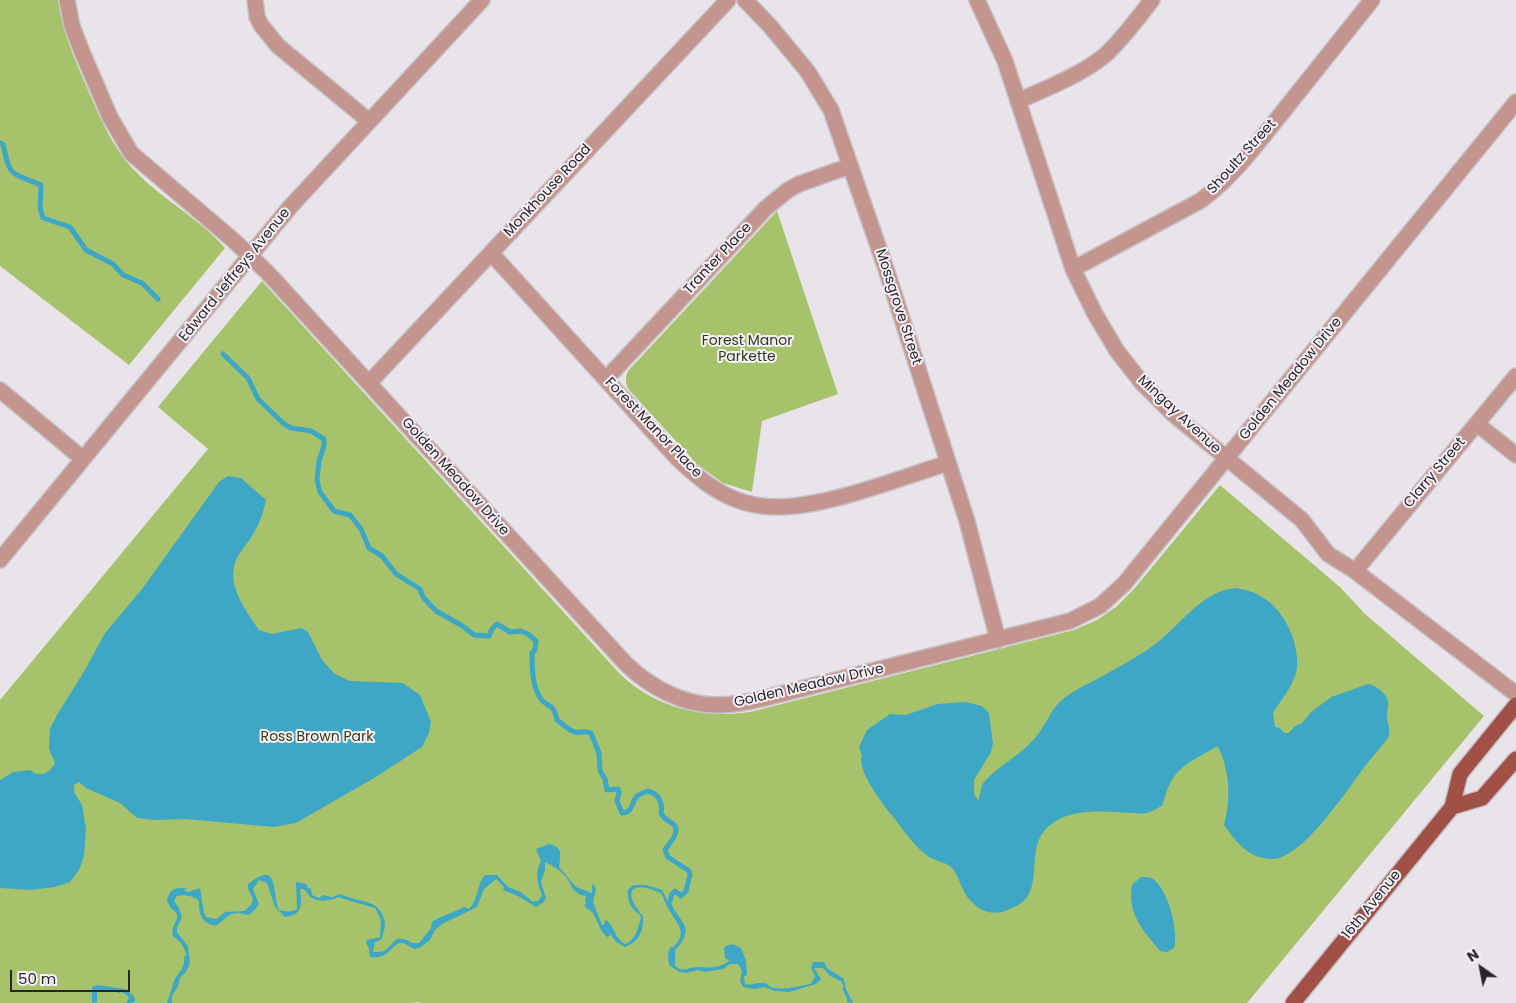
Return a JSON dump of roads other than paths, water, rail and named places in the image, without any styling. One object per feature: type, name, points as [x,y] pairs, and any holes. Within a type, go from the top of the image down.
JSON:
[{"type":"main road","name":"16th Avenue","points":[[1293,1003],[1452,808],[1460,774],[1516,705]]},
{"type":"main road","points":[[1452,808],[1482,798],[1516,759]]},
{"type":"street","name":"Golden Meadow Drive","points":[[67,0],[72,26],[82,52],[110,117],[131,153],[269,274],[626,664],[651,685],[668,694],[716,705],[744,703],[998,640],[1070,621],[1100,606],[1124,584],[1516,102]]},
{"type":"street","points":[[255,0],[261,25],[278,46],[369,121]]},
{"type":"street","name":"Edward Jeffreys Avenue","points":[[0,560],[312,182],[482,0]]},
{"type":"street","name":"Monkhouse Road","points":[[369,383],[728,0]]},
{"type":"street","name":"Mossgrove Street","points":[[745,0],[795,56],[820,90],[831,110],[886,269],[948,463],[976,554],[998,640]]},
{"type":"street","name":"Mingay Avenue","points":[[977,0],[998,45],[1018,101],[1073,269],[1095,314],[1129,368],[1174,414],[1302,520],[1328,554],[1355,571],[1516,694]]},
{"type":"street","points":[[1018,101],[1082,71],[1104,55],[1152,0]]},
{"type":"street","name":"Shoultz Street","points":[[1073,269],[1200,202],[1215,190],[1262,138],[1372,0]]},
{"type":"street","name":"Tranter Place","points":[[606,379],[759,215],[780,196],[799,184],[850,166]]},
{"type":"street","name":"Forest Manor Place","points":[[491,253],[677,458],[709,486],[740,500],[777,507],[802,504],[856,492],[948,463]]},
{"type":"street","name":"Clarry Street","points":[[1355,571],[1516,376]]},
{"type":"street","points":[[0,390],[83,458]]},
{"type":"street","points":[[1477,424],[1516,455]]},
{"type":"water","points":[[228,476],[241,478],[266,500],[257,528],[238,556],[233,575],[242,604],[259,630],[272,634],[301,628],[308,632],[322,660],[335,674],[350,681],[403,683],[420,695],[431,722],[429,733],[422,747],[374,778],[296,823],[274,827],[186,819],[156,820],[137,818],[120,803],[86,788],[79,782],[74,785],[74,792],[82,805],[86,829],[84,856],[79,870],[70,882],[55,887],[31,890],[0,888],[0,780],[13,772],[30,770],[38,774],[44,774],[55,763],[49,749],[50,729],[105,633],[142,589],[219,482]]},
{"type":"water","points":[[1236,588],[1256,594],[1272,605],[1285,620],[1293,638],[1297,656],[1297,669],[1292,683],[1273,713],[1275,727],[1280,728],[1284,733],[1289,733],[1295,726],[1302,723],[1311,712],[1331,697],[1368,684],[1381,690],[1388,702],[1388,738],[1324,821],[1297,848],[1284,856],[1272,859],[1250,853],[1238,843],[1224,825],[1228,806],[1227,775],[1222,756],[1218,747],[1216,747],[1192,761],[1176,774],[1170,783],[1162,806],[1152,811],[1143,814],[1105,811],[1083,812],[1063,817],[1054,822],[1039,839],[1033,879],[1027,897],[1017,906],[1005,911],[997,913],[988,912],[977,907],[969,900],[954,870],[950,866],[929,857],[914,844],[867,779],[861,762],[862,756],[859,747],[867,730],[890,714],[906,715],[937,704],[965,702],[982,706],[989,713],[993,743],[991,752],[974,780],[974,794],[978,800],[984,782],[1032,741],[1058,704],[1066,696],[1148,649],[1202,602],[1223,591]]},
{"type":"water","points":[[549,844],[559,849],[559,867],[576,887],[592,893],[592,884],[595,886],[593,902],[602,925],[606,920],[619,939],[625,944],[634,937],[641,918],[630,904],[628,890],[633,885],[646,885],[662,890],[686,930],[682,942],[675,950],[675,966],[678,968],[722,965],[729,961],[725,958],[724,948],[732,945],[741,948],[746,961],[747,974],[744,977],[745,984],[764,983],[771,987],[786,988],[811,984],[815,976],[811,968],[813,962],[824,962],[827,968],[844,979],[846,989],[853,1003],[847,1002],[841,981],[830,976],[823,968],[814,968],[821,979],[816,984],[789,992],[775,991],[764,987],[755,989],[743,987],[740,981],[742,971],[738,964],[730,964],[723,969],[705,972],[698,970],[687,973],[679,972],[669,965],[668,955],[670,947],[673,947],[678,942],[681,932],[680,927],[661,893],[647,888],[633,889],[631,893],[633,902],[643,916],[643,926],[637,939],[625,947],[616,942],[611,935],[607,937],[602,932],[593,913],[584,906],[586,904],[586,896],[577,893],[564,875],[545,862],[545,870],[541,882],[546,898],[544,902],[536,907],[518,896],[503,890],[504,887],[496,879],[484,889],[477,907],[442,924],[435,930],[430,940],[421,947],[415,949],[399,943],[386,954],[376,957],[370,957],[366,943],[367,940],[380,937],[381,920],[375,908],[338,897],[329,900],[318,900],[311,897],[303,889],[300,889],[300,908],[295,914],[285,917],[275,907],[267,883],[259,880],[253,889],[259,904],[254,910],[247,915],[238,913],[228,916],[215,926],[207,923],[202,917],[197,899],[183,895],[177,896],[174,901],[182,917],[177,932],[188,946],[190,963],[186,972],[180,978],[172,996],[172,1003],[167,1003],[174,980],[184,964],[184,956],[187,955],[181,943],[172,933],[177,914],[167,901],[171,891],[187,888],[184,890],[188,892],[200,888],[206,917],[217,919],[225,912],[244,911],[251,905],[253,899],[248,889],[248,884],[258,877],[270,876],[273,880],[279,910],[282,911],[297,909],[296,882],[307,884],[307,887],[311,889],[312,895],[319,898],[323,895],[332,897],[341,894],[370,903],[379,909],[385,921],[385,927],[381,940],[375,942],[373,952],[382,952],[397,939],[419,943],[431,928],[432,922],[464,907],[469,909],[475,900],[482,878],[485,875],[497,875],[508,887],[521,892],[533,902],[538,901],[542,895],[537,878],[541,861],[536,849]]},
{"type":"water","points":[[1141,877],[1153,879],[1168,901],[1174,922],[1175,941],[1174,948],[1167,952],[1160,951],[1142,929],[1134,913],[1131,895],[1132,885]]},
{"type":"water","points":[[98,985],[125,989],[134,996],[135,1001],[126,1003],[129,998],[122,992],[97,990],[97,1002],[92,1003],[92,987]]},
{"type":"waterway","points":[[0,143],[3,144],[7,162],[13,172],[41,185],[40,208],[43,218],[70,227],[86,250],[113,264],[123,275],[142,283],[158,299]]},
{"type":"waterway","points":[[223,354],[248,378],[258,399],[284,424],[291,428],[311,431],[324,439],[317,480],[320,492],[334,511],[350,515],[361,529],[369,548],[382,556],[396,574],[420,589],[423,597],[436,611],[461,625],[474,635],[489,636],[497,624],[510,632],[521,631],[528,634],[536,641],[535,650],[532,653],[532,664],[534,683],[538,694],[552,708],[557,720],[568,729],[575,732],[591,733],[599,753],[600,771],[605,779],[607,790],[618,789],[617,801],[622,813],[626,813],[630,809],[637,796],[648,791],[652,792],[661,802],[662,815],[675,827],[675,834],[665,850],[668,857],[689,871],[690,875],[686,891],[681,896],[675,891],[670,901]]},
{"type":"park label","name":"Forest Manor Parkette","points":[[747,350]]},
{"type":"park label","name":"Ross Brown Park","points":[[317,737]]}]
